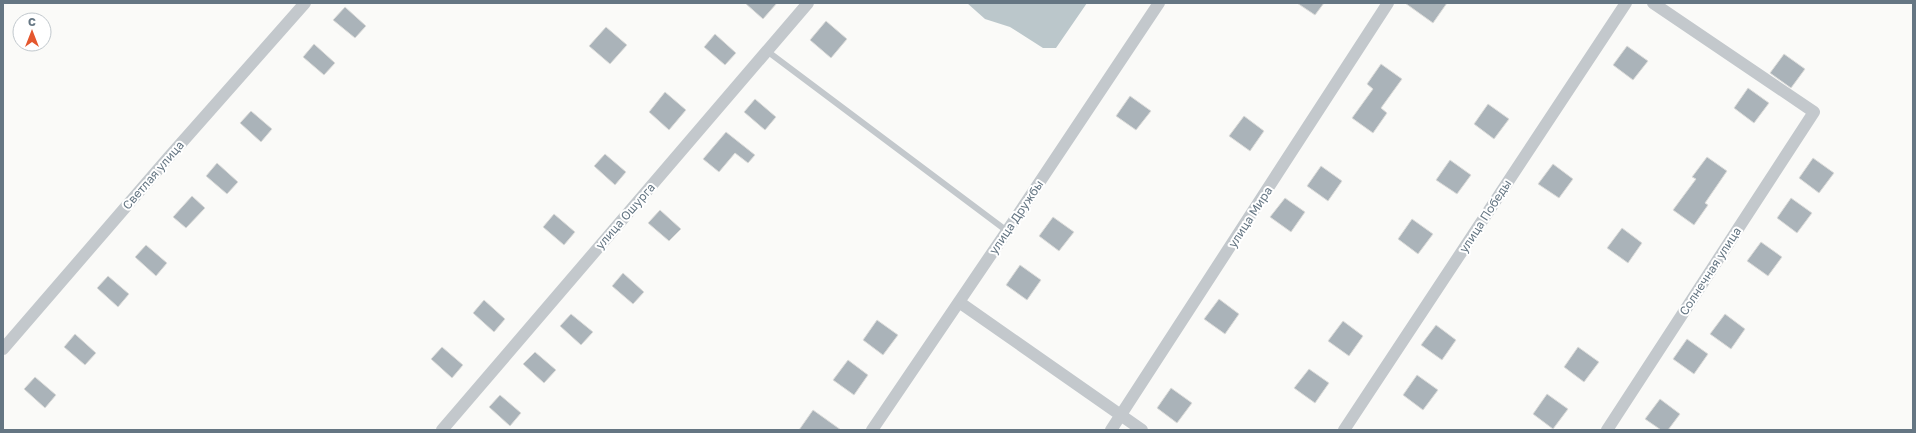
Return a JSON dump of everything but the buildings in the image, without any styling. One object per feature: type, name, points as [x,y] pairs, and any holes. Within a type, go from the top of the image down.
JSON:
[{"type":"street","name":"Светлая улица","points":[[3,349],[173,152],[305,3]]},
{"type":"street","name":"улица Ошурга","points":[[442,430],[808,3]]},
{"type":"street","name":"улица Дружбы","points":[[872,430],[1159,3]]},
{"type":"street","name":"улица Мира","points":[[1111,430],[1388,3]]},
{"type":"street","name":"улица Победы","points":[[1344,430],[1626,3]]},
{"type":"street","name":"Солнечная улица","points":[[1607,430],[1814,112],[1653,3]]},
{"type":"street","points":[[959,302],[1142,430]]},
{"type":"lane","points":[[767,51],[1007,231]]},
{"type":"shaded area","points":[[967,3],[1087,3],[1056,48],[1043,48],[1010,27],[985,19]]}]
